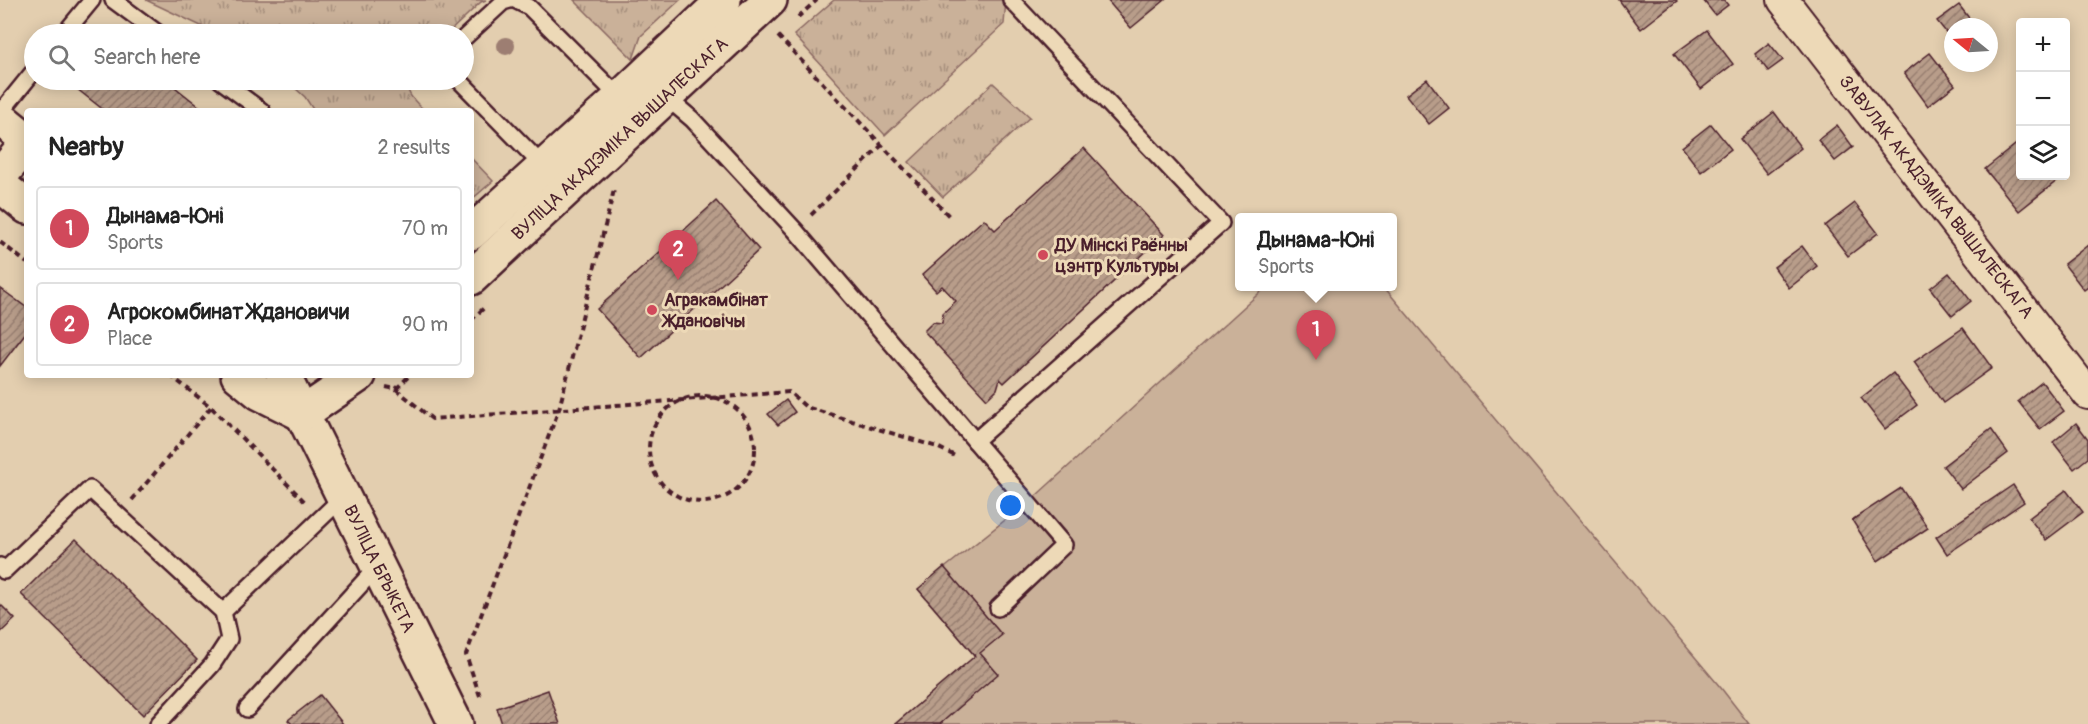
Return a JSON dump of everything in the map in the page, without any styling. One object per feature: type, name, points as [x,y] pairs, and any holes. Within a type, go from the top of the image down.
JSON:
[{"type":"street","name":"ВУЛІЦА АКАДЭМІКА ВЫШАЛЕСКАГА","points":[[474,275],[565,190],[630,109],[724,0]]},
{"type":"street","name":"ВУЛІЦА АКАДЭМІКА ВЫШАЛЕСКАГА","points":[[474,230],[543,166],[630,109],[666,97],[770,0]]},
{"type":"street","name":"ЗАВУЛАК АКАДЭМІКА ВЫШАЛЕСКАГА","points":[[1783,0],[2088,394]]},
{"type":"street","points":[[0,118],[24,139]]},
{"type":"street","points":[[0,176],[24,146]]},
{"type":"street","points":[[0,185],[24,205]]},
{"type":"street","points":[[242,378],[260,393],[302,414]]},
{"type":"street","name":"ВУЛІЦА БРЫКЕТА","points":[[284,378],[456,724]]},
{"type":"street","points":[[302,414],[329,378]]},
{"type":"street","points":[[302,414],[355,378]]},
{"type":"lane","points":[[72,24],[92,0]]},
{"type":"lane","points":[[113,0],[145,24]]},
{"type":"lane","points":[[474,29],[503,2],[510,0]]},
{"type":"lane","points":[[515,0],[529,8],[630,109]]},
{"type":"lane","points":[[975,441],[1221,223],[1011,0]]},
{"type":"lane","points":[[0,113],[24,83]]},
{"type":"lane","points":[[234,90],[258,108]]},
{"type":"lane","points":[[469,90],[565,190]]},
{"type":"lane","points":[[666,97],[692,119],[795,230],[1064,545],[998,608]]},
{"type":"lane","points":[[0,566],[4,571],[90,489],[223,612],[228,639],[221,654],[158,724]]},
{"type":"lane","points":[[223,612],[344,497]]},
{"type":"lane","points":[[247,709],[378,566]]},
{"type":"path","points":[[778,36],[949,216]]},
{"type":"path","points":[[795,230],[881,146]]},
{"type":"path","points":[[483,704],[466,655],[559,409],[614,189]]},
{"type":"path","points":[[0,242],[24,261]]},
{"type":"path","points":[[396,389],[432,419],[789,392],[806,406],[937,447],[966,462]]},
{"type":"path","points":[[684,400],[669,408],[654,426],[649,456],[656,476],[670,492],[689,501],[710,502],[730,495],[740,487],[750,471],[755,454],[755,441],[745,418],[737,409],[715,397]]},
{"type":"path","points":[[118,515],[211,407]]},
{"type":"green space","points":[[146,0],[486,0],[458,24],[197,24]]},
{"type":"green space","points":[[574,0],[680,0],[641,36],[633,59]]},
{"type":"green space","points":[[834,0],[1006,0],[1004,24],[885,135],[794,35]]},
{"type":"green space","points":[[993,83],[1030,117],[943,197],[909,162]]},
{"type":"green space","points":[[297,90],[408,90],[422,108],[312,108]]},
{"type":"green space","points":[[474,161],[493,181],[474,197]]},
{"type":"green space","points":[[1261,291],[1387,291],[1749,724],[895,724],[975,656],[918,589],[1038,494]]},
{"type":"building","points":[[1107,0],[1165,0],[1131,28]]},
{"type":"building","points":[[1619,0],[1676,0],[1677,1],[1641,29]]},
{"type":"building","points":[[1703,0],[1724,0],[1728,5],[1715,15]]},
{"type":"building","points":[[1959,5],[1969,18],[1944,18],[1944,30],[1937,21]]},
{"type":"building","points":[[1707,30],[1733,64],[1701,89],[1674,54]]},
{"type":"building","points":[[1769,43],[1783,60],[1768,71],[1755,54]]},
{"type":"building","points":[[1930,53],[1955,85],[1928,106],[1904,73]]},
{"type":"building","points":[[1427,79],[1449,108],[1429,124],[1406,95]]},
{"type":"building","points":[[78,90],[179,90],[201,108],[101,108]]},
{"type":"building","points":[[1774,112],[1801,148],[1767,174],[1740,139]]},
{"type":"building","points":[[1711,124],[1731,149],[1701,172],[1682,147]]},
{"type":"building","points":[[1837,125],[1853,147],[1835,161],[1818,140]]},
{"type":"building","points":[[2016,144],[2016,180],[2058,180],[2019,211],[1985,169]]},
{"type":"building","name":"ДУ Мінскі Раённы цэнтр Культуры","points":[[1084,148],[1164,235],[1004,383],[1000,379],[997,389],[987,399],[924,331],[933,322],[942,323],[943,313],[956,301],[942,286],[936,291],[922,275],[984,219],[995,230]]},
{"type":"building","points":[[716,201],[759,250],[641,358],[597,309]]},
{"type":"building","points":[[1855,203],[1878,233],[1848,256],[1825,226]]},
{"type":"building","points":[[2088,245],[2088,287],[2084,290],[2064,264]]},
{"type":"building","points":[[1802,246],[1817,266],[1789,288],[1774,267]]},
{"type":"building","points":[[1949,273],[1971,301],[1952,316],[1930,288]]},
{"type":"building","points":[[0,288],[24,306],[24,335],[0,366]]},
{"type":"building","points":[[1963,328],[1992,368],[1943,403],[1914,362]]},
{"type":"building","points":[[1893,373],[1917,405],[1885,429],[1861,398]]},
{"type":"building","points":[[2042,382],[2064,411],[2040,429],[2018,401]]},
{"type":"building","points":[[786,400],[795,412],[778,425],[768,414]]},
{"type":"building","points":[[2076,423],[2088,439],[2088,458],[2074,469],[2053,442]]},
{"type":"building","points":[[1991,429],[2008,453],[1961,489],[1943,466]]},
{"type":"building","points":[[2013,485],[2024,502],[1947,554],[1936,537]]},
{"type":"building","points":[[1901,488],[1928,528],[1878,561],[1852,520]]},
{"type":"building","points":[[2066,490],[2083,512],[2046,540],[2029,518]]},
{"type":"building","points":[[76,539],[197,660],[143,715],[21,594]]},
{"type":"building","points":[[944,567],[1002,635],[980,653],[998,674],[940,724],[895,724],[975,656],[918,589]]},
{"type":"building","points":[[0,604],[15,619],[0,633]]},
{"type":"building","points":[[548,690],[560,724],[502,724],[497,708]]},
{"type":"building","points":[[320,695],[343,724],[292,724],[288,720]]},
{"type":"place","name":"ДУ Мінскі Раённы цэнтр Культуры","points":[[1043,255]]},
{"type":"place","name":"Агрокомбинат Ждановичи","points":[[678,280]]},
{"type":"place","name":"Агракамбінат Ждановічы","points":[[652,310]]},
{"type":"place","name":"Дынама-Юні","points":[[1316,360]]}]
